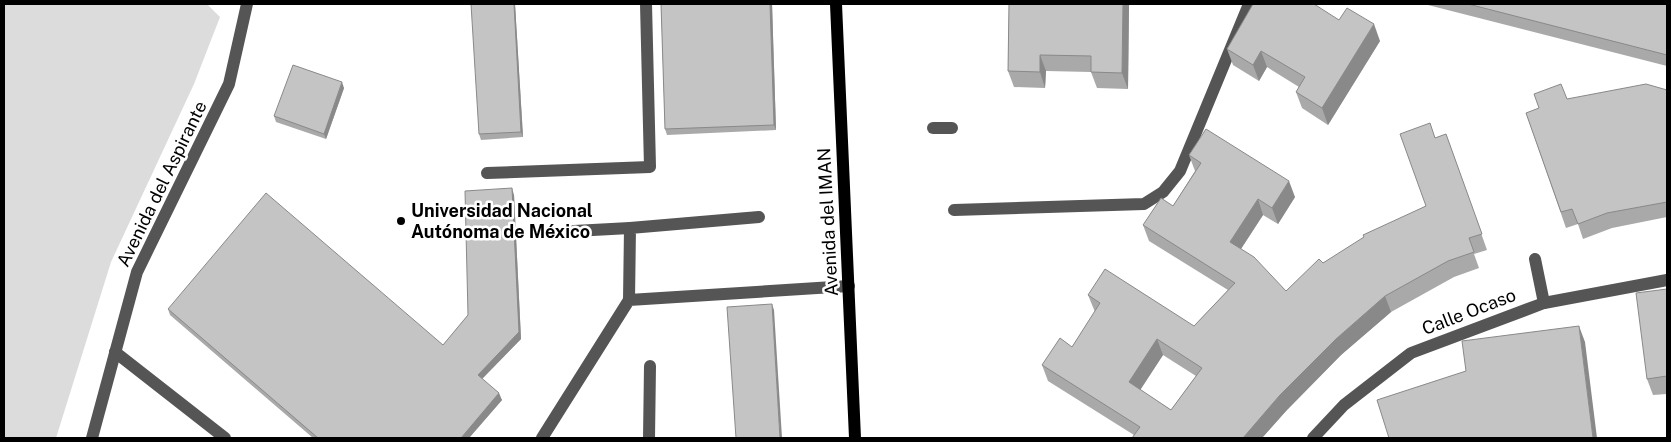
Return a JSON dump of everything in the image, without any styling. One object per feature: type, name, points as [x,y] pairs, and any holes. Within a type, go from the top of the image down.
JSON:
[{"type":"main road","name":"Avenida del IMAN","points":[[836,4],[855,438]]},
{"type":"street","name":"Avenida del Aspirante","points":[[92,438],[137,272],[230,84],[247,4]]},
{"type":"street","points":[[487,173],[650,167],[646,4]]},
{"type":"street","points":[[954,210],[1144,204],[1163,192],[1180,172],[1249,4]]},
{"type":"street","points":[[933,128],[952,128]]},
{"type":"street","points":[[574,231],[759,217]]},
{"type":"street","points":[[542,438],[629,300],[630,228]]},
{"type":"street","points":[[1536,260],[1544,302]]},
{"type":"street","name":"Calle Ocaso","points":[[1313,438],[1344,405],[1410,353],[1544,302],[1667,280]]},
{"type":"street","points":[[629,300],[849,286]]},
{"type":"street","points":[[115,352],[225,438]]},
{"type":"street","points":[[649,438],[650,366]]},
{"type":"shaded area","points":[[4,4],[207,4],[220,17],[194,84],[111,262],[56,438],[4,438]]},
{"type":"building","points":[[471,4],[514,4],[521,132],[479,134]]},
{"type":"building","points":[[661,4],[770,4],[774,125],[665,129]]},
{"type":"building","points":[[1009,4],[1123,4],[1122,73],[1091,72],[1091,56],[1040,55],[1040,72],[1008,71]]},
{"type":"building","points":[[1253,4],[1314,4],[1339,20],[1347,8],[1374,24],[1322,108],[1296,92],[1305,77],[1261,51],[1253,65],[1227,49]]},
{"type":"building","points":[[1468,4],[1667,4],[1667,55]]},
{"type":"building","points":[[293,65],[342,82],[324,134],[274,116]]},
{"type":"building","points":[[1561,84],[1567,99],[1646,84],[1667,90],[1667,202],[1607,213],[1578,224],[1572,209],[1561,212],[1526,113],[1539,108],[1534,94]]},
{"type":"building","points":[[1430,123],[1435,138],[1446,134],[1482,234],[1469,238],[1474,252],[1448,261],[1385,296],[1336,339],[1280,395],[1243,438],[1132,438],[1140,427],[1042,365],[1060,338],[1072,347],[1100,303],[1088,295],[1105,269],[1194,326],[1235,283],[1143,225],[1161,198],[1173,206],[1201,163],[1189,155],[1206,129],[1289,181],[1272,208],[1258,199],[1230,242],[1254,257],[1286,291],[1319,259],[1323,263],[1364,237],[1363,235],[1426,206],[1400,134]],"holes":[[[1157,339],[1202,368],[1171,410],[1129,382]]]},
{"type":"building","points":[[512,188],[519,332],[478,375],[499,393],[461,438],[318,438],[168,309],[266,193],[443,345],[468,315],[465,191]]},
{"type":"building","points":[[1667,289],[1667,376],[1647,379],[1636,293]]},
{"type":"building","points":[[772,304],[780,438],[736,438],[727,307]]},
{"type":"building","points":[[1579,326],[1593,438],[1389,438],[1377,400],[1466,371],[1462,341]]},
{"type":"place","name":"Universidad Nacional Autónoma de México","points":[[401,221]]}]
